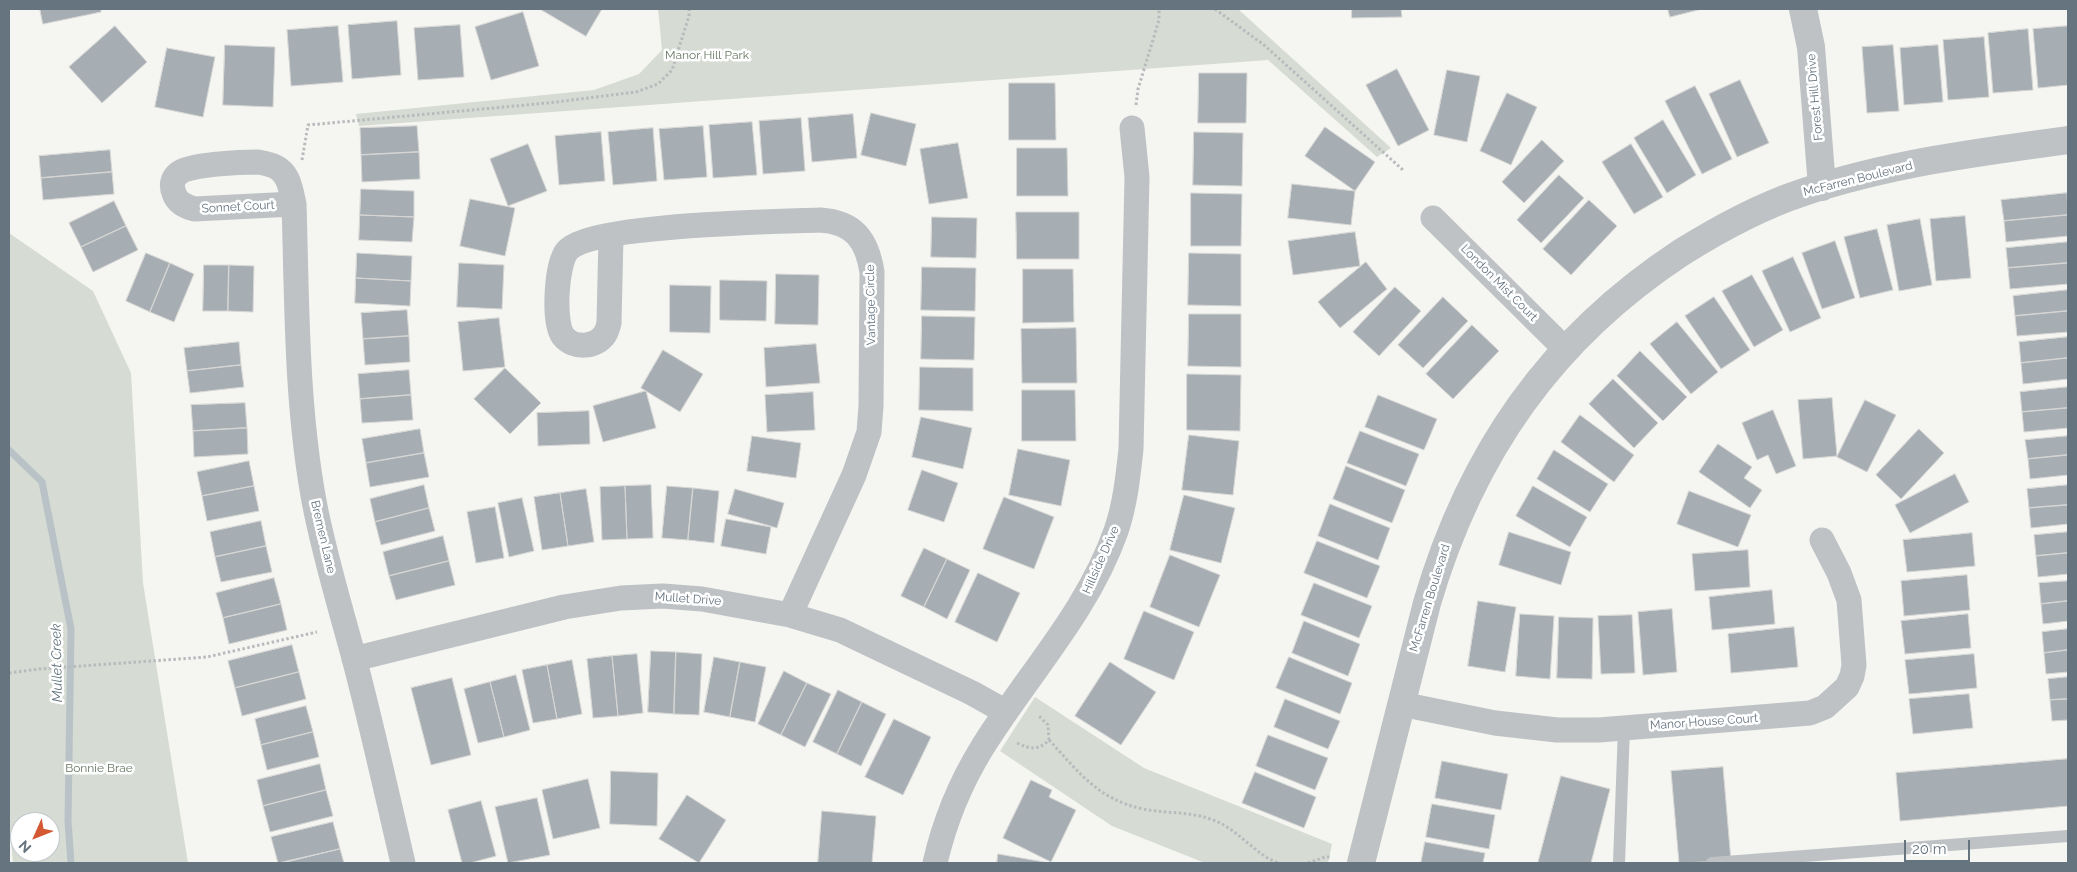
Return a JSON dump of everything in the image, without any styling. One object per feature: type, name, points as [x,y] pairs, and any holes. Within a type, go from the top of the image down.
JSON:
[{"type":"street","name":"Forest Hill Drive","points":[[1803,9],[1811,47],[1822,186]]},
{"type":"street","name":"Hillside Drive","points":[[935,863],[947,824],[973,764],[1006,712],[1069,624],[1091,587],[1116,531],[1127,490],[1131,449],[1137,177],[1132,128]]},
{"type":"street","name":"McFarren Boulevard","points":[[1361,863],[1429,594],[1456,519],[1478,474],[1508,423],[1565,349],[1614,302],[1658,268],[1703,239],[1750,214],[1822,186],[1883,170],[1940,159],[2068,140]]},
{"type":"street","name":"Bremen Lane","points":[[294,204],[298,340],[306,451],[314,501],[403,863]]},
{"type":"street","name":"London Mist Court","points":[[1433,218],[1565,349]]},
{"type":"street","name":"Vantage Circle","points":[[611,236],[658,228],[820,220],[833,221],[846,226],[860,237],[869,254],[872,281],[869,432],[854,475],[790,614]]},
{"type":"street","name":"Manor House Court","points":[[1401,704],[1526,728],[1558,730],[1624,728],[1798,715],[1825,706],[1847,687],[1854,665],[1848,600],[1839,573],[1822,540]]},
{"type":"street","name":"Mullet Drive","points":[[354,659],[564,607],[621,598],[663,596],[702,599],[790,614],[840,630],[1006,712]]},
{"type":"lane","points":[[1619,863],[1624,728]]},
{"type":"lane","points":[[1712,863],[2068,836]]},
{"type":"path","points":[[301,165],[308,126],[548,103],[636,92],[658,84],[672,70],[689,16],[689,9]]},
{"type":"path","points":[[1132,128],[1138,89],[1159,20],[1159,9]]},
{"type":"path","points":[[1215,9],[1264,45],[1403,170]]},
{"type":"path","points":[[9,673],[39,669],[207,657],[317,632]]},
{"type":"path","points":[[1038,715],[1048,725],[1049,740],[1093,788],[1107,797],[1143,809],[1182,812],[1217,821],[1278,863]]},
{"type":"path","points":[[1017,742],[1029,748],[1037,748],[1043,746],[1049,740]]},
{"type":"path","points":[[1308,863],[1325,857],[1331,857]]},
{"type":"green space","name":"Manor Hill Park","points":[[658,9],[1238,9],[1391,148],[1377,157],[1268,60],[359,126],[356,114],[594,90],[639,74],[662,50]]},
{"type":"green space","name":"Bonnie Brae","points":[[9,233],[93,291],[131,373],[143,583],[188,863],[13,863],[60,862],[60,812],[10,812],[10,829]]},
{"type":"green space","points":[[1035,697],[1144,768],[1332,844],[1328,863],[1205,863],[1112,826],[1000,751]]},
{"type":"building","points":[[40,9],[101,9],[101,12],[43,24]]},
{"type":"building","points":[[540,9],[602,9],[586,36]]},
{"type":"building","points":[[1352,9],[1401,9],[1402,17],[1352,18]]},
{"type":"building","points":[[1668,9],[1702,9],[1670,17]]},
{"type":"building","points":[[523,12],[539,66],[491,80],[475,27]]},
{"type":"building","points":[[397,21],[401,75],[352,79],[348,25]]},
{"type":"building","points":[[460,25],[464,77],[418,80],[414,28]]},
{"type":"building","points":[[115,26],[147,62],[102,103],[69,67]]},
{"type":"building","points":[[338,26],[343,82],[291,86],[287,30]]},
{"type":"building","points":[[2068,26],[2068,85],[2038,88],[2033,29]]},
{"type":"building","points":[[2028,29],[2033,90],[1993,93],[1988,33]]},
{"type":"building","points":[[1984,37],[1989,97],[1948,100],[1943,40]]},
{"type":"building","points":[[225,45],[275,47],[273,107],[223,105]]},
{"type":"building","points":[[1893,45],[1899,111],[1867,113],[1862,47]]},
{"type":"building","points":[[1938,45],[1943,102],[1904,105],[1900,48]]},
{"type":"building","points":[[167,48],[215,57],[203,117],[155,107]]},
{"type":"building","points":[[1397,69],[1429,130],[1398,146],[1366,85]]},
{"type":"building","points":[[1447,70],[1480,76],[1467,142],[1434,135]]},
{"type":"building","points":[[1199,73],[1247,73],[1246,123],[1198,123]]},
{"type":"building","points":[[1740,80],[1769,143],[1737,157],[1709,94]]},
{"type":"building","points":[[1009,83],[1055,83],[1056,140],[1009,140]]},
{"type":"building","points":[[1695,86],[1732,159],[1702,174],[1665,101]]},
{"type":"building","points":[[1507,93],[1537,107],[1511,165],[1480,151]]},
{"type":"building","points":[[871,113],[916,124],[906,166],[861,155]]},
{"type":"building","points":[[853,114],[857,158],[812,162],[808,118]]},
{"type":"building","points":[[801,118],[805,171],[763,174],[759,121]]},
{"type":"building","points":[[1663,120],[1696,175],[1667,193],[1634,138]]},
{"type":"building","points":[[752,122],[757,175],[713,178],[709,125]]},
{"type":"building","points":[[417,126],[419,152],[361,155],[360,128]]},
{"type":"building","points":[[703,126],[707,177],[664,180],[659,129]]},
{"type":"building","points":[[1325,127],[1375,162],[1355,191],[1305,156]]},
{"type":"building","points":[[653,128],[657,181],[613,185],[608,132]]},
{"type":"building","points":[[601,132],[605,181],[559,185],[555,136]]},
{"type":"building","points":[[1194,132],[1243,133],[1242,186],[1193,185]]},
{"type":"building","points":[[1542,140],[1564,161],[1524,203],[1502,182]]},
{"type":"building","points":[[958,143],[968,198],[929,204],[920,149]]},
{"type":"building","points":[[528,144],[547,191],[508,206],[490,159]]},
{"type":"building","points":[[1631,144],[1663,197],[1634,214],[1602,162]]},
{"type":"building","points":[[1017,148],[1067,148],[1068,196],[1017,196]]},
{"type":"building","points":[[110,150],[112,172],[41,178],[39,156]]},
{"type":"building","points":[[419,152],[420,179],[362,182],[361,155]]},
{"type":"building","points":[[112,172],[114,194],[43,200],[41,178]]},
{"type":"building","points":[[1559,175],[1584,198],[1541,243],[1517,220]]},
{"type":"building","points":[[1292,184],[1355,191],[1351,225],[1288,218]]},
{"type":"building","points":[[361,189],[414,191],[414,217],[360,215]]},
{"type":"building","points":[[1191,193],[1242,194],[1241,246],[1191,246]]},
{"type":"building","points":[[2067,193],[2068,215],[2004,221],[2001,200]]},
{"type":"building","points":[[470,199],[515,208],[505,256],[460,246]]},
{"type":"building","points":[[1589,200],[1617,226],[1571,275],[1543,249]]},
{"type":"building","points":[[114,201],[126,226],[81,247],[69,223]]},
{"type":"building","points":[[1016,212],[1079,212],[1079,259],[1017,259]]},
{"type":"building","points":[[360,215],[414,217],[412,242],[359,240]]},
{"type":"building","points":[[2068,215],[2068,236],[2006,242],[2004,221]]},
{"type":"building","points":[[1965,216],[1971,278],[1936,281],[1930,219]]},
{"type":"building","points":[[932,217],[977,218],[976,258],[931,257]]},
{"type":"building","points":[[1920,219],[1932,285],[1899,291],[1887,225]]},
{"type":"building","points":[[126,226],[138,250],[93,272],[81,247]]},
{"type":"building","points":[[1877,229],[1893,290],[1860,298],[1844,237]]},
{"type":"building","points":[[1355,232],[1360,266],[1293,275],[1288,241]]},
{"type":"building","points":[[1835,241],[1855,298],[1822,309],[1802,253]]},
{"type":"building","points":[[2068,242],[2068,263],[2008,268],[2006,248]]},
{"type":"building","points":[[146,253],[170,263],[150,312],[126,301]]},
{"type":"building","points":[[357,253],[412,256],[411,281],[356,278]]},
{"type":"building","points":[[1189,253],[1241,254],[1241,306],[1188,305]]},
{"type":"building","points":[[1793,257],[1821,318],[1790,332],[1762,271]]},
{"type":"building","points":[[1366,262],[1387,289],[1340,328],[1318,302]]},
{"type":"building","points":[[170,263],[194,274],[174,322],[150,312]]},
{"type":"building","points":[[459,263],[504,265],[502,309],[457,307]]},
{"type":"building","points":[[2068,263],[2068,284],[2010,289],[2008,268]]},
{"type":"building","points":[[204,265],[229,265],[228,311],[203,311]]},
{"type":"building","points":[[229,265],[254,266],[253,312],[228,311]]},
{"type":"building","points":[[922,267],[976,268],[975,311],[921,310]]},
{"type":"building","points":[[1023,269],[1073,269],[1074,322],[1023,323]]},
{"type":"building","points":[[776,274],[819,275],[818,325],[775,324]]},
{"type":"building","points":[[1752,275],[1783,330],[1754,347],[1722,291]]},
{"type":"building","points":[[356,278],[411,281],[410,306],[355,303]]},
{"type":"building","points":[[720,280],[767,281],[766,321],[720,320]]},
{"type":"building","points":[[670,285],[711,286],[710,333],[670,332]]},
{"type":"building","points":[[1395,287],[1421,311],[1379,356],[1353,332]]},
{"type":"building","points":[[2068,290],[2068,311],[2015,316],[2013,296]]},
{"type":"building","points":[[1443,297],[1468,321],[1423,368],[1398,345]]},
{"type":"building","points":[[1714,297],[1750,350],[1721,369],[1685,316]]},
{"type":"building","points":[[407,310],[409,336],[363,339],[361,313]]},
{"type":"building","points":[[2068,311],[2068,332],[2017,336],[2015,316]]},
{"type":"building","points":[[1189,314],[1241,314],[1241,367],[1188,366]]},
{"type":"building","points":[[922,316],[975,317],[974,360],[921,359]]},
{"type":"building","points":[[499,318],[505,367],[463,371],[458,322]]},
{"type":"building","points":[[1677,322],[1718,372],[1691,394],[1650,344]]},
{"type":"building","points":[[1472,325],[1499,351],[1453,399],[1426,374]]},
{"type":"building","points":[[1076,328],[1077,383],[1022,383],[1021,329]]},
{"type":"building","points":[[409,336],[410,362],[365,365],[363,339]]},
{"type":"building","points":[[2068,337],[2068,358],[2021,363],[2019,342]]},
{"type":"building","points":[[239,342],[241,365],[187,371],[184,348]]},
{"type":"building","points":[[816,344],[820,383],[766,387],[764,348]]},
{"type":"building","points":[[663,350],[703,374],[680,412],[641,388]]},
{"type":"building","points":[[1640,351],[1687,397],[1663,421],[1617,376]]},
{"type":"building","points":[[2068,358],[2068,379],[2023,384],[2021,363]]},
{"type":"building","points":[[241,365],[244,387],[190,393],[187,371]]},
{"type":"building","points":[[920,367],[973,368],[973,411],[919,410]]},
{"type":"building","points":[[505,368],[541,403],[510,434],[474,399]]},
{"type":"building","points":[[409,370],[411,395],[360,399],[358,374]]},
{"type":"building","points":[[1187,374],[1241,375],[1240,431],[1187,430]]},
{"type":"building","points":[[1613,379],[1658,423],[1634,448],[1589,404]]},
{"type":"building","points":[[2068,387],[2068,408],[2022,412],[2020,392]]},
{"type":"building","points":[[1022,390],[1075,390],[1076,441],[1022,441]]},
{"type":"building","points":[[646,391],[656,428],[603,442],[593,406]]},
{"type":"building","points":[[813,392],[815,430],[767,432],[765,395]]},
{"type":"building","points":[[411,395],[413,420],[362,423],[360,399]]},
{"type":"building","points":[[1378,395],[1437,419],[1424,450],[1365,427]]},
{"type":"building","points":[[1832,398],[1837,456],[1803,459],[1798,400]]},
{"type":"building","points":[[1865,400],[1896,415],[1867,472],[1837,457]]},
{"type":"building","points":[[245,403],[247,428],[193,431],[191,405]]},
{"type":"building","points":[[2068,408],[2068,428],[2024,432],[2022,412]]},
{"type":"building","points":[[1773,410],[1796,466],[1776,474],[1768,455],[1757,460],[1742,423]]},
{"type":"building","points":[[589,411],[590,444],[538,446],[537,413]]},
{"type":"building","points":[[1580,415],[1634,455],[1614,482],[1561,442]]},
{"type":"building","points":[[921,417],[972,428],[963,469],[912,457]]},
{"type":"building","points":[[247,428],[248,454],[194,457],[193,431]]},
{"type":"building","points":[[420,429],[424,453],[366,463],[362,439]]},
{"type":"building","points":[[1919,429],[1944,453],[1901,499],[1876,475]]},
{"type":"building","points":[[1360,431],[1419,454],[1406,486],[1347,463]]},
{"type":"building","points":[[1189,435],[1239,441],[1233,495],[1182,490]]},
{"type":"building","points":[[752,436],[801,443],[796,478],[747,471]]},
{"type":"building","points":[[2068,436],[2068,455],[2028,459],[2025,440]]},
{"type":"building","points":[[1718,444],[1752,467],[1744,478],[1762,490],[1750,508],[1699,472]]},
{"type":"building","points":[[1018,449],[1070,460],[1061,506],[1009,495]]},
{"type":"building","points":[[1554,450],[1608,484],[1590,512],[1537,479]]},
{"type":"building","points":[[424,453],[429,477],[370,487],[366,463]]},
{"type":"building","points":[[2068,455],[2068,475],[2030,479],[2028,459]]},
{"type":"building","points":[[249,461],[254,486],[202,496],[197,472]]},
{"type":"building","points":[[1346,466],[1405,490],[1392,523],[1333,499]]},
{"type":"building","points":[[922,470],[958,483],[944,522],[908,510]]},
{"type":"building","points":[[1955,474],[1969,502],[1910,533],[1895,505]]},
{"type":"building","points":[[424,485],[429,508],[375,522],[370,499]]},
{"type":"building","points":[[651,485],[653,538],[627,539],[625,486]]},
{"type":"building","points":[[2068,485],[2068,505],[2029,508],[2027,489]]},
{"type":"building","points":[[254,486],[259,511],[207,521],[202,496]]},
{"type":"building","points":[[625,486],[627,539],[602,540],[600,487]]},
{"type":"building","points":[[667,486],[693,488],[688,540],[662,538]]},
{"type":"building","points":[[1533,486],[1587,517],[1570,547],[1516,516]]},
{"type":"building","points":[[693,488],[719,491],[714,543],[688,540]]},
{"type":"building","points":[[586,489],[594,542],[568,546],[560,493]]},
{"type":"building","points":[[735,489],[784,503],[777,528],[728,514]]},
{"type":"building","points":[[1689,491],[1751,515],[1738,547],[1677,524]]},
{"type":"building","points":[[560,493],[568,546],[542,550],[534,497]]},
{"type":"building","points":[[1184,495],[1235,508],[1221,563],[1170,550]]},
{"type":"building","points":[[1004,497],[1054,517],[1034,569],[983,549]]},
{"type":"building","points":[[522,498],[534,551],[509,557],[498,503]]},
{"type":"building","points":[[1330,504],[1390,528],[1378,560],[1318,536]]},
{"type":"building","points":[[2068,505],[2068,524],[2031,528],[2029,508]]},
{"type":"building","points":[[495,507],[504,558],[476,563],[467,512]]},
{"type":"building","points":[[429,508],[435,531],[381,545],[375,522]]},
{"type":"building","points":[[726,519],[771,527],[766,554],[721,546]]},
{"type":"building","points":[[261,521],[266,546],[215,557],[210,532]]},
{"type":"building","points":[[1509,532],[1571,552],[1561,585],[1499,565]]},
{"type":"building","points":[[2068,532],[2068,553],[2036,556],[2034,535]]},
{"type":"building","points":[[1972,533],[1975,566],[1907,572],[1903,540]]},
{"type":"building","points":[[443,536],[449,561],[389,576],[383,552]]},
{"type":"building","points":[[1317,541],[1380,566],[1367,598],[1304,573]]},
{"type":"building","points":[[266,546],[272,572],[221,582],[215,557]]},
{"type":"building","points":[[924,548],[947,559],[924,607],[901,596]]},
{"type":"building","points":[[1748,550],[1750,587],[1695,591],[1692,554]]},
{"type":"building","points":[[2068,553],[2068,574],[2038,577],[2036,556]]},
{"type":"building","points":[[1170,555],[1220,575],[1199,627],[1150,607]]},
{"type":"building","points":[[947,559],[970,570],[947,619],[924,607]]},
{"type":"building","points":[[449,561],[455,585],[396,600],[389,576]]},
{"type":"building","points":[[978,573],[1020,593],[997,642],[955,622]]},
{"type":"building","points":[[1967,575],[1970,610],[1904,616],[1901,581]]},
{"type":"building","points":[[274,578],[281,604],[223,618],[216,593]]},
{"type":"building","points":[[2068,581],[2068,601],[2041,604],[2039,583]]},
{"type":"building","points":[[1314,583],[1372,606],[1359,638],[1301,615]]},
{"type":"building","points":[[1772,590],[1775,624],[1712,630],[1709,597]]},
{"type":"building","points":[[1478,601],[1516,607],[1505,672],[1468,666]]},
{"type":"building","points":[[2068,601],[2068,621],[2043,624],[2041,604]]},
{"type":"building","points":[[281,604],[287,630],[229,644],[223,618]]},
{"type":"building","points":[[1672,609],[1677,672],[1643,675],[1638,612]]},
{"type":"building","points":[[1144,611],[1194,632],[1174,680],[1124,659]]},
{"type":"building","points":[[1520,614],[1554,616],[1550,679],[1516,676]]},
{"type":"building","points":[[1968,614],[1971,648],[1905,654],[1901,621]]},
{"type":"building","points":[[1632,615],[1635,673],[1601,674],[1598,616]]},
{"type":"building","points":[[1559,617],[1593,618],[1592,679],[1557,678]]},
{"type":"building","points":[[1304,621],[1360,644],[1348,676],[1292,653]]},
{"type":"building","points":[[1794,627],[1798,667],[1731,673],[1728,634]]},
{"type":"building","points":[[2068,629],[2068,650],[2044,653],[2042,632]]},
{"type":"building","points":[[292,645],[299,672],[235,688],[228,661]]},
{"type":"building","points":[[2068,650],[2068,672],[2046,674],[2044,653]]},
{"type":"building","points":[[651,651],[676,652],[674,714],[648,712]]},
{"type":"building","points":[[676,652],[702,654],[699,715],[674,714]]},
{"type":"building","points":[[637,654],[643,713],[618,716],[612,656]]},
{"type":"building","points":[[1974,654],[1977,688],[1909,694],[1905,660]]},
{"type":"building","points":[[612,656],[618,716],[593,718],[587,659]]},
{"type":"building","points":[[714,657],[740,662],[730,717],[704,712]]},
{"type":"building","points":[[1289,657],[1352,683],[1340,714],[1276,688]]},
{"type":"building","points":[[572,660],[582,714],[557,719],[547,665]]},
{"type":"building","points":[[740,662],[766,667],[755,722],[730,717]]},
{"type":"building","points":[[1110,662],[1156,692],[1121,745],[1075,716]]},
{"type":"building","points":[[547,665],[557,719],[533,723],[522,670]]},
{"type":"building","points":[[784,671],[807,683],[781,735],[758,724]]},
{"type":"building","points":[[299,672],[306,699],[242,716],[235,688]]},
{"type":"building","points":[[516,675],[530,730],[504,737],[490,682]]},
{"type":"building","points":[[2068,677],[2068,699],[2050,700],[2048,679]]},
{"type":"building","points":[[452,678],[471,755],[431,765],[411,688]]},
{"type":"building","points":[[490,682],[504,737],[478,743],[464,689]]},
{"type":"building","points":[[807,683],[831,694],[805,747],[781,735]]},
{"type":"building","points":[[838,690],[862,702],[837,754],[813,742]]},
{"type":"building","points":[[1969,694],[1973,728],[1913,734],[1909,699]]},
{"type":"building","points":[[1285,699],[1340,721],[1328,749],[1274,727]]},
{"type":"building","points":[[2068,699],[2068,720],[2052,721],[2050,700]]},
{"type":"building","points":[[862,702],[886,714],[861,766],[837,754]]},
{"type":"building","points":[[306,706],[313,732],[261,745],[255,719]]},
{"type":"building","points":[[894,719],[931,737],[903,795],[865,777]]},
{"type":"building","points":[[313,732],[319,757],[267,770],[261,745]]},
{"type":"building","points":[[1268,735],[1328,758],[1315,790],[1256,766]]},
{"type":"building","points":[[2068,759],[2068,806],[1900,821],[1896,773]]},
{"type":"building","points":[[1442,761],[1508,774],[1501,810],[1435,798]]},
{"type":"building","points":[[320,764],[326,790],[263,806],[257,780]]},
{"type":"building","points":[[1723,767],[1731,861],[1679,863],[1671,771]]},
{"type":"building","points":[[611,771],[658,773],[657,826],[610,824]]},
{"type":"building","points":[[1255,772],[1316,797],[1304,828],[1242,803]]},
{"type":"building","points":[[1561,776],[1610,789],[1591,863],[1538,863]]},
{"type":"building","points":[[588,779],[600,828],[553,839],[542,790]]},
{"type":"building","points":[[1031,780],[1052,790],[1049,797],[1076,810],[1051,862],[1003,838]]},
{"type":"building","points":[[326,790],[333,816],[270,832],[263,806]]},
{"type":"building","points":[[687,795],[726,820],[699,863],[659,839]]},
{"type":"building","points":[[537,798],[550,855],[508,863],[495,807]]},
{"type":"building","points":[[481,801],[496,856],[470,863],[462,863],[448,810]]},
{"type":"building","points":[[1432,804],[1495,815],[1489,849],[1426,837]]},
{"type":"building","points":[[822,811],[876,816],[872,863],[818,863]]},
{"type":"building","points":[[333,822],[340,849],[278,863],[271,837]]},
{"type":"building","points":[[1425,842],[1485,853],[1483,863],[1421,863]]},
{"type":"building","points":[[340,849],[344,863],[283,863]]},
{"type":"building","points":[[998,854],[1050,863],[997,863]]},
{"type":"waterway","name":"Mullet Creek","points":[[9,450],[42,482],[71,629],[68,821],[71,863]]}]
